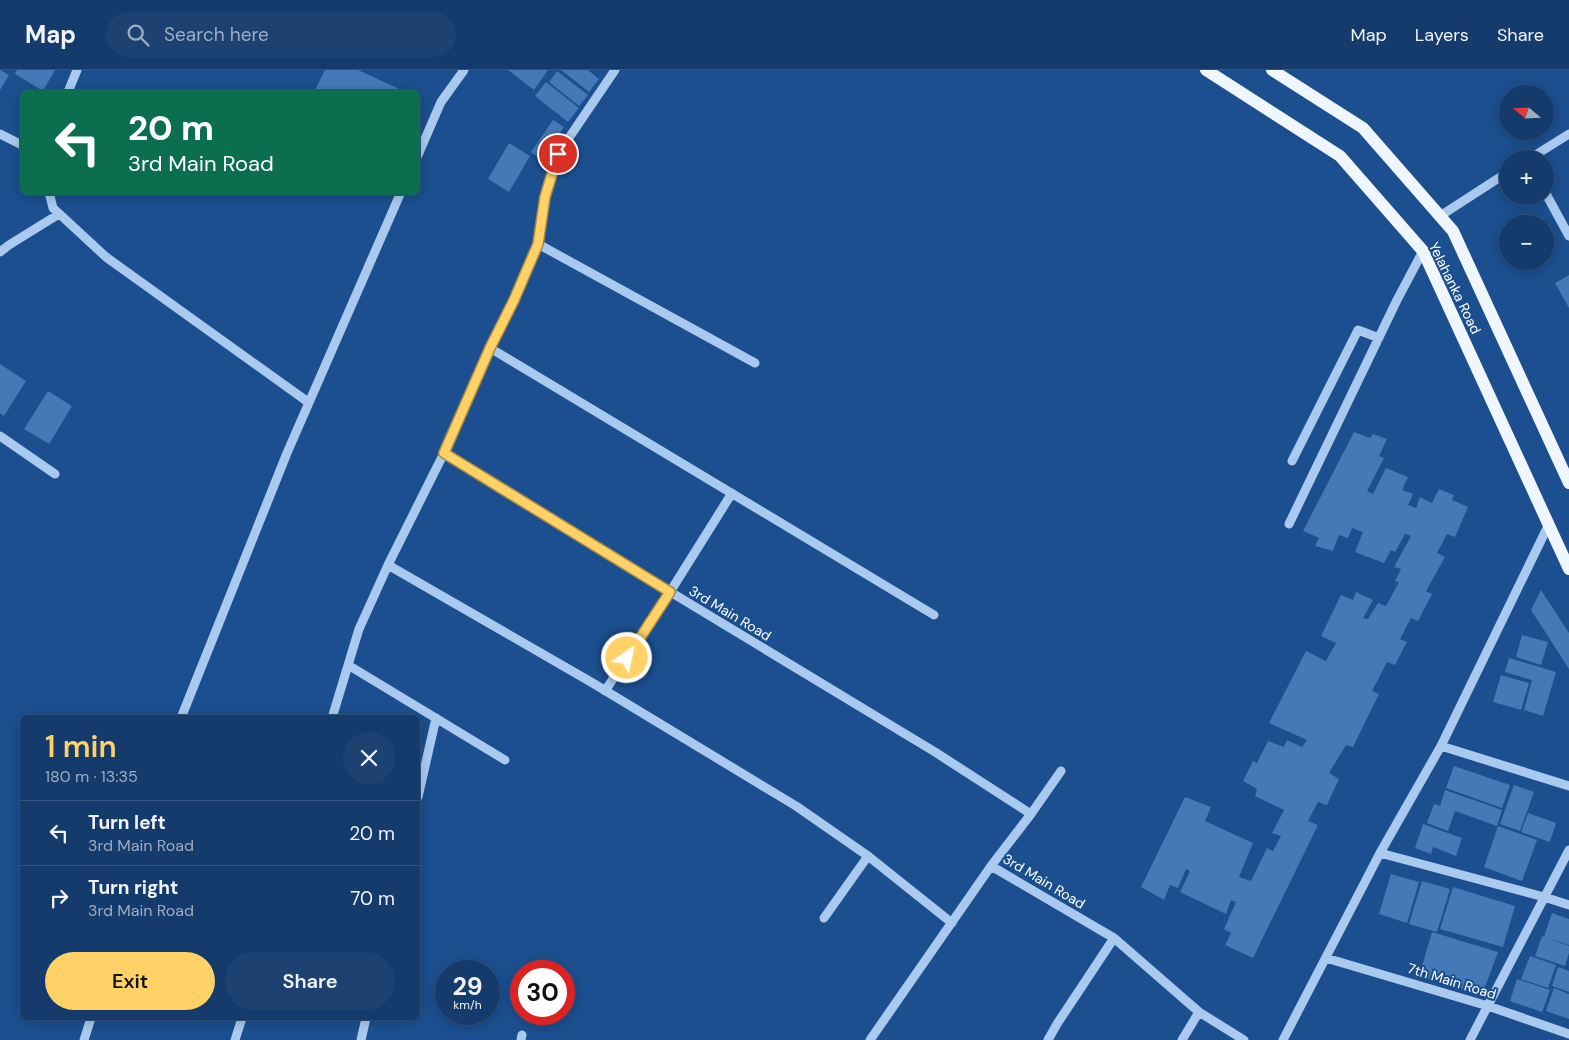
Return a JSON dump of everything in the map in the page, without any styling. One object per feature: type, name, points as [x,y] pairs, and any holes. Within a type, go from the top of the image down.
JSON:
[{"type":"main road","name":"Yelahanka Road","points":[[1206,70],[1340,156],[1423,251],[1569,570]]},
{"type":"main road","name":"Yelahanka Road","points":[[1272,70],[1363,128],[1453,231],[1569,483]]},
{"type":"street","points":[[69,90],[77,70]]},
{"type":"street","points":[[420,150],[441,102],[464,70]]},
{"type":"street","points":[[333,715],[359,628],[444,453],[538,244],[545,197],[558,154],[615,70]]},
{"type":"street","points":[[0,134],[20,144]]},
{"type":"street","points":[[1543,150],[1569,134]]},
{"type":"street","points":[[1440,216],[1499,178]]},
{"type":"street","points":[[50,195],[53,208],[106,257],[308,402]]},
{"type":"street","points":[[182,715],[308,402],[400,195]]},
{"type":"street","points":[[1552,205],[1569,236]]},
{"type":"street","points":[[0,252],[59,214]]},
{"type":"street","points":[[538,244],[755,363]]},
{"type":"street","points":[[1289,524],[1423,251]]},
{"type":"street","points":[[1292,461],[1358,330],[1379,338]]},
{"type":"street","points":[[490,348],[934,615]]},
{"type":"street","points":[[0,436],[55,474]]},
{"type":"street","name":"3rd Main Road","points":[[444,453],[935,752],[1031,814],[991,866],[1114,938],[1199,1012],[1244,1040]]},
{"type":"street","points":[[605,691],[732,493]]},
{"type":"street","points":[[1283,1040],[1380,853],[1441,746],[1549,524]]},
{"type":"street","points":[[388,565],[605,691],[796,806],[868,856],[952,923]]},
{"type":"street","points":[[348,665],[505,760]]},
{"type":"street","points":[[420,788],[436,718]]},
{"type":"street","points":[[1441,746],[1569,786]]},
{"type":"street","points":[[1031,814],[1061,771]]},
{"type":"street","points":[[1470,1040],[1569,850]]},
{"type":"street","points":[[1380,853],[1569,905]]},
{"type":"street","points":[[824,918],[868,856]]},
{"type":"street","points":[[870,1040],[991,866]]},
{"type":"street","points":[[1048,1040],[1114,938]]},
{"type":"street","name":"7th Main Road","points":[[1326,958],[1488,1006],[1569,1034]]},
{"type":"street","points":[[1182,1040],[1199,1012]]},
{"type":"street","points":[[84,1040],[90,1020]]},
{"type":"street","points":[[235,1040],[241,1020]]},
{"type":"street","points":[[361,1040],[366,1020]]},
{"type":"building","points":[[0,70],[9,75],[0,90]]},
{"type":"building","points":[[17,70],[55,70],[44,90],[15,74]]},
{"type":"building","points":[[325,70],[358,70],[402,90],[315,90]]},
{"type":"building","points":[[508,70],[548,70],[534,90]]},
{"type":"building","points":[[561,70],[588,70],[599,79],[589,92]]},
{"type":"building","points":[[557,71],[588,95],[579,106],[549,82]]},
{"type":"building","points":[[546,82],[579,108],[568,122],[535,96]]},
{"type":"building","points":[[553,120],[564,127],[542,160],[531,152]]},
{"type":"building","points":[[509,143],[530,156],[509,192],[488,179]]},
{"type":"building","points":[[1569,275],[1569,308],[1555,283]]},
{"type":"building","points":[[0,364],[26,381],[4,416],[0,413]]},
{"type":"building","points":[[48,391],[72,406],[49,444],[24,429]]},
{"type":"building","points":[[1354,432],[1370,438],[1373,434],[1387,439],[1379,456],[1384,458],[1367,491],[1373,494],[1386,468],[1408,477],[1402,490],[1413,494],[1408,505],[1416,508],[1420,497],[1432,503],[1439,489],[1454,495],[1452,500],[1468,507],[1455,537],[1447,534],[1437,553],[1445,557],[1426,591],[1432,594],[1418,621],[1411,618],[1400,639],[1407,642],[1395,665],[1387,662],[1372,691],[1379,694],[1353,747],[1346,745],[1329,773],[1339,779],[1327,805],[1318,802],[1308,821],[1318,825],[1253,958],[1225,945],[1231,933],[1224,929],[1236,902],[1231,900],[1226,914],[1180,892],[1190,871],[1186,869],[1178,888],[1170,885],[1164,900],[1141,887],[1185,797],[1211,807],[1205,821],[1253,843],[1239,877],[1251,881],[1267,848],[1273,851],[1281,836],[1272,833],[1284,810],[1255,796],[1257,789],[1243,781],[1253,761],[1257,763],[1268,741],[1284,747],[1287,740],[1302,747],[1307,740],[1269,723],[1306,651],[1326,661],[1336,643],[1321,636],[1341,595],[1353,600],[1356,592],[1373,600],[1363,618],[1368,619],[1378,603],[1386,606],[1399,582],[1395,581],[1401,569],[1394,567],[1411,536],[1405,534],[1395,552],[1391,550],[1384,563],[1355,552],[1363,532],[1352,528],[1348,538],[1339,535],[1333,551],[1315,546],[1319,538],[1303,531]]},
{"type":"building","points":[[1541,590],[1569,633],[1569,669],[1531,610]]},
{"type":"building","points":[[1522,635],[1548,642],[1541,665],[1516,657]]},
{"type":"building","points":[[1509,658],[1556,672],[1543,716],[1524,710],[1532,680],[1505,672]]},
{"type":"building","points":[[1501,675],[1529,683],[1521,710],[1493,702]]},
{"type":"building","points":[[1454,766],[1510,785],[1502,808],[1446,788]]},
{"type":"building","points":[[1514,785],[1534,792],[1520,831],[1500,824]]},
{"type":"building","points":[[1445,790],[1502,810],[1497,826],[1455,811],[1448,831],[1427,823],[1434,804],[1440,806]]},
{"type":"building","points":[[1528,813],[1556,823],[1550,842],[1521,832]]},
{"type":"building","points":[[1423,824],[1462,838],[1456,856],[1433,847],[1431,854],[1415,848]]},
{"type":"building","points":[[1498,826],[1537,840],[1522,881],[1484,867]]},
{"type":"building","points":[[1391,874],[1419,882],[1407,923],[1379,914]]},
{"type":"building","points":[[1422,881],[1450,889],[1437,932],[1409,924]]},
{"type":"building","points":[[1453,887],[1515,906],[1503,947],[1440,929]]},
{"type":"building","points":[[1552,913],[1569,919],[1569,945],[1544,937]]},
{"type":"building","points":[[1432,932],[1498,952],[1482,995],[1419,976]]},
{"type":"building","points":[[1542,936],[1569,946],[1565,966],[1535,956]]},
{"type":"building","points":[[1530,956],[1556,965],[1548,988],[1521,979]]},
{"type":"building","points":[[1558,967],[1569,971],[1569,992],[1552,986]]},
{"type":"building","points":[[1517,979],[1550,990],[1542,1012],[1510,1001]]},
{"type":"building","points":[[1554,988],[1569,994],[1569,1019],[1546,1011]]},
{"type":"route","points":[[558,154],[545,197],[538,244],[444,453],[670,592],[627,658]]}]
